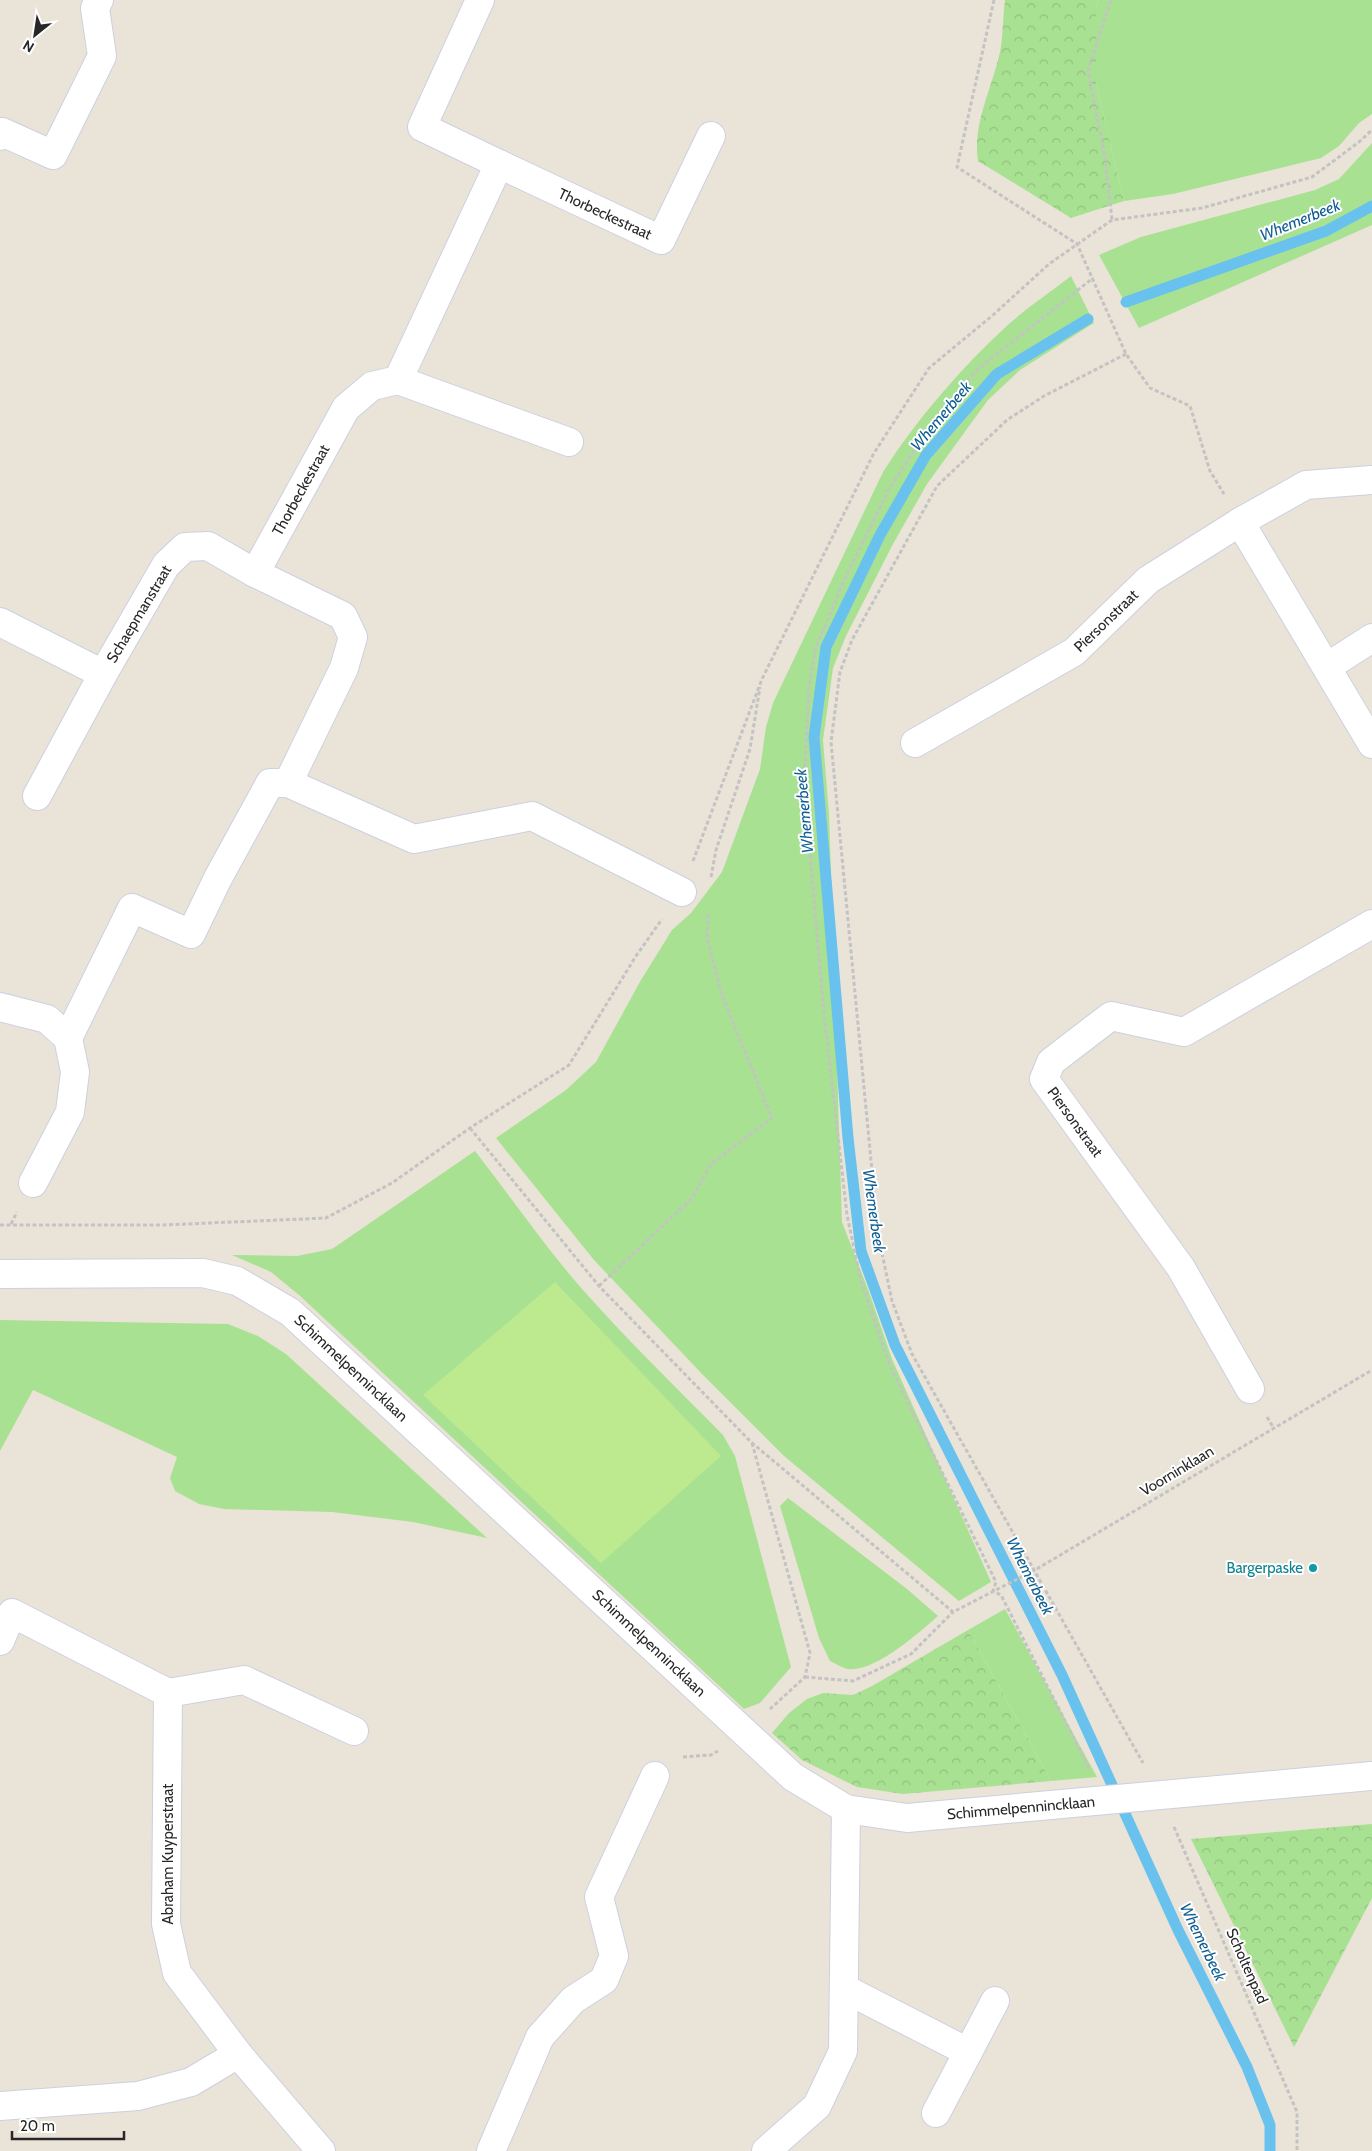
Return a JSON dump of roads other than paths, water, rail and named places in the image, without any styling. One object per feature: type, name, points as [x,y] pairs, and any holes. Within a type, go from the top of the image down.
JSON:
[{"type":"street","points":[[1,133],[53,155],[102,56],[95,8],[99,0]]},
{"type":"street","name":"Thorbeckestraat","points":[[480,0],[422,127],[661,240],[710,136]]},
{"type":"street","points":[[500,164],[398,380],[569,442]]},
{"type":"street","name":"Thorbeckestraat","points":[[255,573],[346,408],[372,386],[398,380]]},
{"type":"street","name":"Piersonstraat","points":[[915,743],[1074,652],[1148,580],[1240,522],[1306,485],[1372,480]]},
{"type":"street","points":[[1240,522],[1372,744]]},
{"type":"street","name":"Schaepmanstraat","points":[[37,796],[103,674],[166,565],[185,547],[208,546],[255,573],[343,616],[353,637],[344,668],[288,783]]},
{"type":"street","name":"Schaepmanstraat","points":[[0,622],[103,674]]},
{"type":"street","points":[[1327,667],[1372,638]]},
{"type":"street","points":[[68,1038],[132,908],[191,934],[218,878],[270,783],[288,783],[414,839],[532,816],[682,892]]},
{"type":"street","name":"Piersonstraat","points":[[1250,1389],[1181,1268],[1044,1079],[1051,1062],[1111,1016],[1184,1032],[1372,924]]},
{"type":"street","points":[[0,1007],[47,1019],[68,1038],[75,1072],[70,1112],[34,1183]]},
{"type":"street","name":"Schimmelpennincklaan","points":[[0,1274],[203,1273],[237,1281],[290,1312],[793,1777],[846,1810],[907,1818],[1372,1776]]},
{"type":"street","points":[[0,1641],[12,1613],[168,1693],[244,1680],[354,1731]]},
{"type":"street","name":"Abraham Kuyperstraat","points":[[168,1693],[166,1924],[177,1973],[238,2054],[321,2151]]},
{"type":"street","points":[[491,2151],[540,2037],[573,2000],[604,1980],[614,1956],[599,1897],[655,1776]]},
{"type":"street","points":[[766,2151],[817,2106],[842,2051],[845,1989],[846,1810]]},
{"type":"street","points":[[845,1989],[968,2052]]},
{"type":"street","points":[[936,2113],[995,2001]]},
{"type":"street","points":[[0,2106],[138,2096],[191,2082],[238,2054]]},
{"type":"waterway","name":"Whemerbeek","points":[[1126,302],[1326,231],[1372,206]]},
{"type":"waterway","name":"Whemerbeek","points":[[1088,319],[997,374],[926,455],[880,535],[826,647],[814,737],[848,1138],[861,1251],[895,1345],[1062,1675],[1178,1930],[1247,2067],[1270,2125],[1270,2151]]},
{"type":"place","name":"Bargerpaske","points":[[1313,1568]]}]
